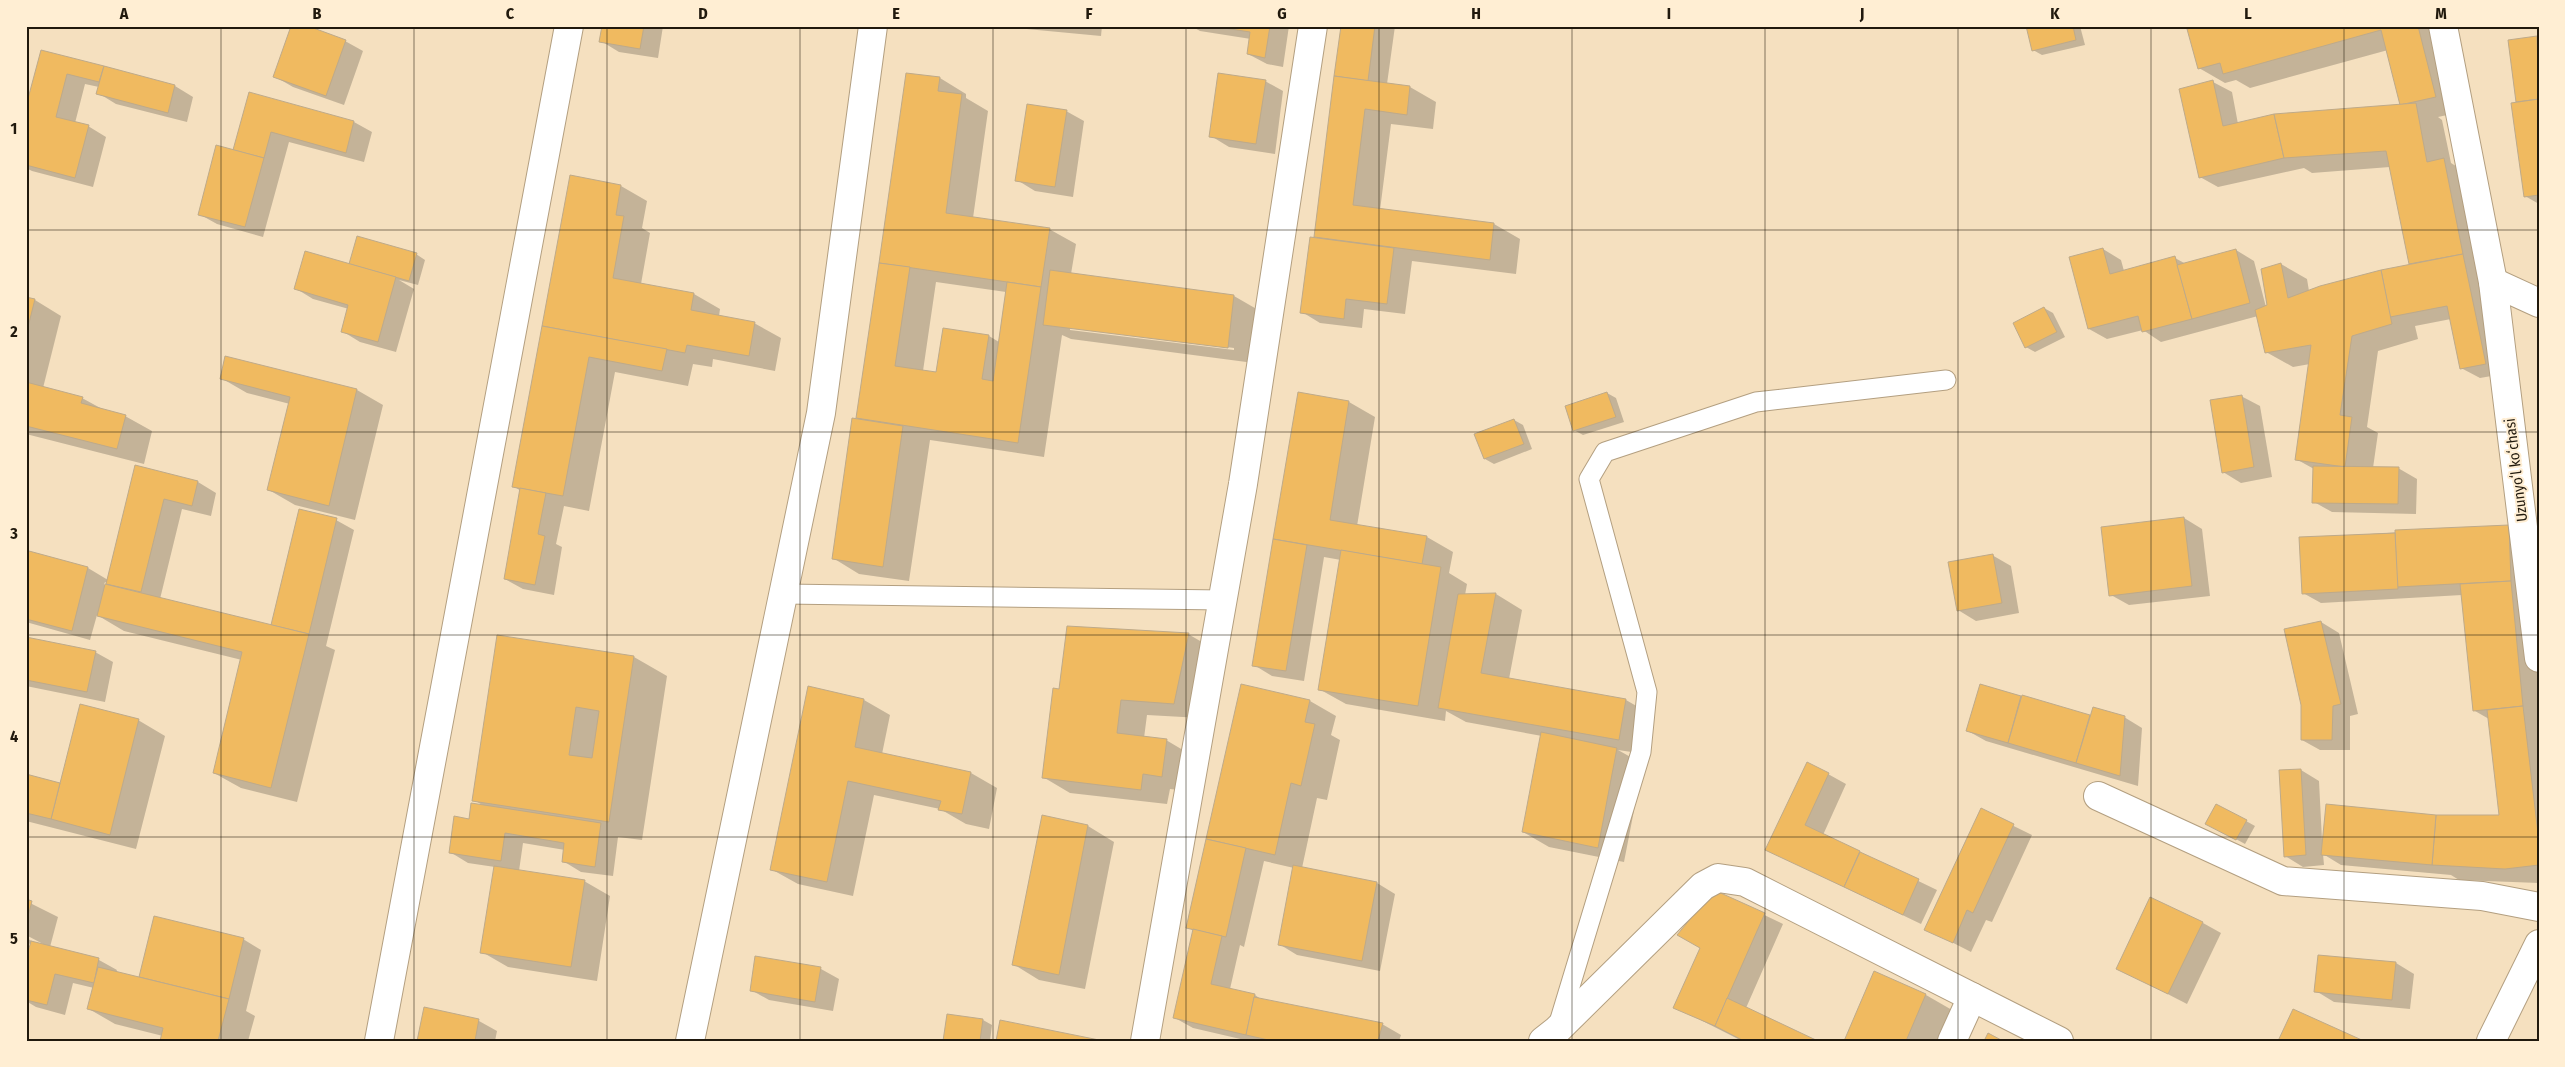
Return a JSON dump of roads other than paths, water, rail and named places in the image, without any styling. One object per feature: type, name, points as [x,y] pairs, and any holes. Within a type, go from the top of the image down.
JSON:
[{"type":"street","points":[[378,1041],[569,26]]},
{"type":"street","points":[[690,1041],[822,413],[873,26]]},
{"type":"street","points":[[1145,1041],[1243,484],[1313,26]]},
{"type":"street","name":"Uzunyoʻl koʻchasi","points":[[2443,26],[2493,282],[2539,658]]},
{"type":"street","points":[[2493,282],[2539,303]]},
{"type":"street","points":[[2098,796],[2283,881],[2482,896],[2539,907]]},
{"type":"street","points":[[1550,1035],[1703,886],[1718,878],[1745,882],[2060,1041]]},
{"type":"street","points":[[2491,1041],[2539,944]]},
{"type":"street","points":[[1952,1041],[1972,997]]},
{"type":"lane","points":[[1550,1035],[1641,752],[1647,692],[1589,479],[1605,452],[1756,402],[1946,380]]},
{"type":"lane","points":[[784,594],[1223,600]]}]
